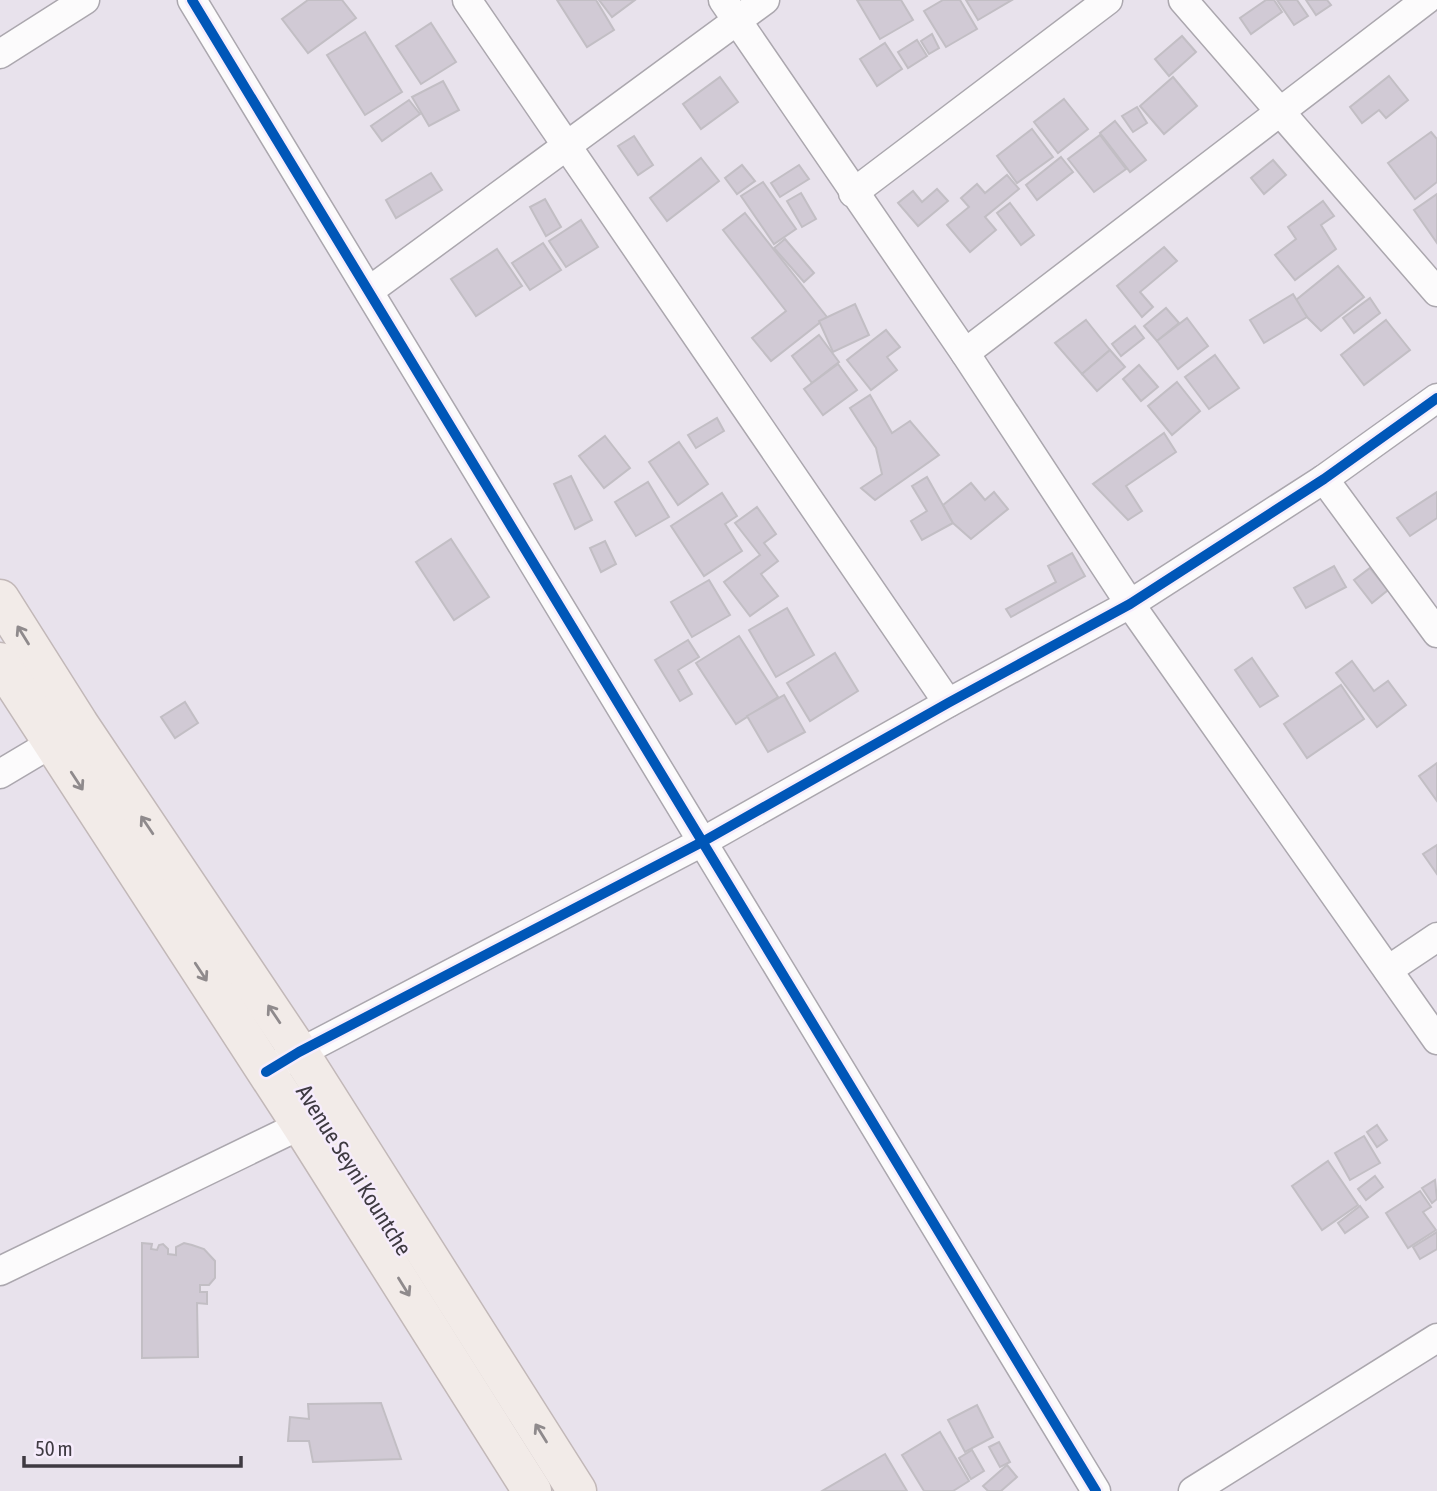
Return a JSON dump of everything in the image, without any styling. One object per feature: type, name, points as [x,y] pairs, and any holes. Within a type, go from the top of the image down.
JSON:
[{"type":"highway","name":"Avenue Seyni Kountche","points":[[0,599],[79,724],[299,1052],[577,1491]]},
{"type":"highway","name":"Avenue Seyni Kountche","points":[[0,662],[302,1125],[532,1491]]},
{"type":"street","points":[[0,54],[85,0]]},
{"type":"street","points":[[192,0],[1096,1491]]},
{"type":"street","points":[[467,0],[948,703]]},
{"type":"street","points":[[369,291],[567,146],[730,10],[765,0]]},
{"type":"street","points":[[853,193],[1108,0]]},
{"type":"street","points":[[1183,0],[1437,292]]},
{"type":"street","points":[[965,353],[1426,0]]},
{"type":"street","points":[[730,10],[965,353],[1130,604],[1437,1040]]},
{"type":"street","points":[[266,1072],[299,1052],[704,841],[1130,604],[1324,480],[1437,398]]},
{"type":"street","points":[[1324,480],[1437,633]]},
{"type":"street","points":[[0,774],[52,743]]},
{"type":"street","points":[[1388,970],[1437,937]]},
{"type":"street","points":[[0,1271],[302,1125]]},
{"type":"street","points":[[1193,1491],[1437,1338]]},
{"type":"building","points":[[308,0],[342,0],[356,18],[308,53],[282,19]]},
{"type":"building","points":[[557,0],[596,0],[614,30],[587,47]]},
{"type":"building","points":[[599,0],[635,0],[612,17]]},
{"type":"building","points":[[857,0],[901,0],[913,20],[880,39]]},
{"type":"building","points":[[943,0],[960,0],[977,29],[946,47],[924,11]]},
{"type":"building","points":[[966,0],[1012,0],[978,20]]},
{"type":"building","points":[[1266,0],[1274,0],[1282,12],[1251,34],[1240,18]]},
{"type":"building","points":[[1277,0],[1297,0],[1308,16],[1294,25]]},
{"type":"building","points":[[1306,0],[1327,0],[1331,5],[1316,15]]},
{"type":"building","points":[[431,23],[456,62],[421,84],[396,46]]},
{"type":"building","points":[[365,32],[402,92],[365,115],[327,55]]},
{"type":"building","points":[[932,34],[939,48],[929,54],[921,41]]},
{"type":"building","points":[[1182,36],[1196,52],[1169,76],[1155,59]]},
{"type":"building","points":[[917,40],[927,56],[908,68],[898,52]]},
{"type":"building","points":[[885,43],[902,69],[877,86],[860,59]]},
{"type":"building","points":[[1389,76],[1408,100],[1386,118],[1379,110],[1362,123],[1350,107]]},
{"type":"building","points":[[720,77],[738,102],[701,129],[683,104]]},
{"type":"building","points":[[1173,77],[1197,106],[1164,134],[1140,106]]},
{"type":"building","points":[[443,81],[459,110],[429,126],[412,97]]},
{"type":"building","points":[[1064,99],[1088,129],[1058,153],[1034,122]]},
{"type":"building","points":[[409,100],[420,114],[382,141],[371,126]]},
{"type":"building","points":[[1137,107],[1147,123],[1133,132],[1122,116]]},
{"type":"building","points":[[1115,121],[1146,160],[1130,172],[1100,133]]},
{"type":"building","points":[[1032,129],[1053,157],[1017,183],[997,156]]},
{"type":"building","points":[[1431,132],[1437,139],[1437,182],[1415,199],[1388,163]]},
{"type":"building","points":[[1100,135],[1126,169],[1094,192],[1068,159]]},
{"type":"building","points":[[634,136],[653,165],[638,175],[618,146]]},
{"type":"building","points":[[1061,157],[1073,172],[1037,200],[1026,185]]},
{"type":"building","points":[[701,158],[719,181],[667,221],[650,198]]},
{"type":"building","points":[[1273,160],[1286,175],[1264,194],[1251,178]]},
{"type":"building","points":[[742,165],[755,181],[737,194],[725,178]]},
{"type":"building","points":[[799,165],[809,179],[780,197],[771,183]]},
{"type":"building","points":[[431,173],[442,190],[396,218],[386,200]]},
{"type":"building","points":[[1007,175],[1019,189],[985,217],[996,230],[970,252],[947,225],[969,207],[961,198],[977,184],[985,193]]},
{"type":"building","points":[[763,182],[796,229],[774,244],[741,196]]},
{"type":"building","points":[[937,189],[948,201],[918,226],[898,203],[913,191],[922,202]]},
{"type":"building","points":[[801,193],[816,219],[802,227],[787,201]]},
{"type":"building","points":[[1437,194],[1437,243],[1414,210]]},
{"type":"building","points":[[545,199],[561,227],[546,236],[530,207]]},
{"type":"building","points":[[1323,201],[1334,216],[1321,225],[1336,249],[1295,280],[1275,255],[1296,239],[1288,227]]},
{"type":"building","points":[[1010,203],[1034,235],[1021,245],[997,213]]},
{"type":"building","points":[[745,213],[827,317],[771,361],[752,338],[786,311],[723,230]]},
{"type":"building","points":[[581,220],[598,247],[566,267],[549,241]]},
{"type":"building","points":[[785,239],[814,273],[804,282],[774,248]]},
{"type":"building","points":[[543,243],[561,270],[530,290],[512,263]]},
{"type":"building","points":[[1164,247],[1177,261],[1140,292],[1153,307],[1142,317],[1117,286]]},
{"type":"building","points":[[497,249],[522,286],[476,316],[451,279]]},
{"type":"building","points":[[1338,266],[1364,297],[1321,331],[1307,317],[1296,300]]},
{"type":"building","points":[[1293,294],[1307,317],[1264,343],[1250,320]]},
{"type":"building","points":[[1370,298],[1380,313],[1354,333],[1343,318]]},
{"type":"building","points":[[855,304],[869,335],[833,352],[819,321]]},
{"type":"building","points":[[1166,308],[1179,323],[1157,341],[1144,326]]},
{"type":"building","points":[[1187,318],[1208,346],[1178,369],[1157,341]]},
{"type":"building","points":[[1086,320],[1110,350],[1082,374],[1055,343]]},
{"type":"building","points":[[1386,320],[1410,350],[1364,385],[1341,355]]},
{"type":"building","points":[[1135,326],[1144,338],[1121,356],[1112,344]]},
{"type":"building","points":[[886,330],[900,347],[887,357],[897,370],[871,390],[847,360]]},
{"type":"building","points":[[819,335],[839,362],[812,383],[792,356]]},
{"type":"building","points":[[1110,350],[1125,367],[1097,391],[1082,374]]},
{"type":"building","points":[[1215,355],[1239,388],[1209,409],[1185,377]]},
{"type":"building","points":[[838,364],[857,390],[823,415],[804,389]]},
{"type":"building","points":[[1139,365],[1158,387],[1141,401],[1123,379]]},
{"type":"building","points":[[1177,382],[1200,411],[1172,435],[1148,406]]},
{"type":"building","points":[[870,395],[892,433],[910,421],[939,455],[875,500],[861,488],[882,474],[876,448],[850,408]]},
{"type":"building","points":[[717,418],[724,431],[696,448],[688,435]]},
{"type":"building","points":[[1164,433],[1176,452],[1126,486],[1142,511],[1128,520],[1093,484]]},
{"type":"building","points":[[605,436],[630,468],[604,488],[579,456]]},
{"type":"building","points":[[679,442],[708,484],[678,505],[649,462]]},
{"type":"building","points":[[571,476],[592,520],[575,529],[554,484]]},
{"type":"building","points":[[927,477],[953,523],[922,540],[911,521],[927,511],[912,486]]},
{"type":"building","points":[[648,482],[669,517],[636,536],[615,502]]},
{"type":"building","points":[[971,483],[985,500],[994,492],[1008,509],[971,539],[953,523],[943,505]]},
{"type":"building","points":[[1437,492],[1437,518],[1410,536],[1397,518]]},
{"type":"building","points":[[722,493],[737,516],[725,524],[742,551],[704,576],[671,526]]},
{"type":"building","points":[[757,507],[776,534],[764,543],[778,561],[761,574],[778,596],[750,616],[724,582],[760,555],[735,523]]},
{"type":"building","points":[[451,539],[489,597],[454,620],[416,562]]},
{"type":"building","points":[[605,541],[616,564],[601,572],[590,548]]},
{"type":"building","points":[[1072,553],[1085,576],[1011,617],[1006,609],[1056,582],[1048,566]]},
{"type":"building","points":[[1334,566],[1346,587],[1306,608],[1294,588]]},
{"type":"building","points":[[1370,568],[1388,590],[1372,603],[1354,580]]},
{"type":"building","points":[[709,580],[730,615],[692,637],[671,602]]},
{"type":"building","points":[[787,608],[814,655],[776,677],[749,630]]},
{"type":"building","points":[[739,636],[778,697],[736,724],[696,663]]},
{"type":"building","points":[[688,640],[699,657],[678,670],[692,694],[680,701],[655,660]]},
{"type":"building","points":[[835,653],[858,691],[810,721],[787,683]]},
{"type":"building","points":[[1252,658],[1278,696],[1260,707],[1235,670]]},
{"type":"building","points":[[1352,661],[1374,691],[1388,681],[1406,705],[1377,727],[1336,673]]},
{"type":"building","points":[[1341,685],[1364,719],[1307,758],[1284,724]]},
{"type":"building","points":[[784,695],[805,732],[768,752],[747,716]]},
{"type":"building","points":[[185,702],[198,723],[175,738],[161,717]]},
{"type":"building","points":[[1437,763],[1437,801],[1419,776]]},
{"type":"building","points":[[1437,845],[1437,874],[1423,854]]},
{"type":"building","points":[[1377,1125],[1387,1140],[1377,1147],[1367,1132]]},
{"type":"building","points":[[1364,1136],[1380,1163],[1350,1180],[1335,1153]]},
{"type":"building","points":[[1328,1161],[1358,1205],[1322,1230],[1292,1186]]},
{"type":"building","points":[[1375,1176],[1383,1187],[1366,1200],[1358,1189]]},
{"type":"building","points":[[1435,1180],[1437,1199],[1432,1203],[1422,1188]]},
{"type":"building","points":[[1420,1191],[1431,1207],[1423,1212],[1436,1230],[1408,1248],[1386,1213]]},
{"type":"building","points":[[1360,1206],[1368,1217],[1345,1233],[1338,1223]]},
{"type":"building","points":[[1437,1232],[1437,1249],[1420,1259],[1413,1247]]},
{"type":"building","points":[[142,1243],[152,1244],[151,1249],[157,1250],[159,1245],[163,1244],[168,1249],[168,1254],[176,1255],[176,1247],[184,1243],[204,1249],[215,1261],[215,1278],[209,1285],[200,1285],[200,1292],[207,1292],[207,1304],[197,1303],[198,1357],[142,1358]]},
{"type":"building","points":[[381,1403],[401,1459],[313,1462],[309,1441],[288,1441],[290,1417],[309,1419],[308,1404]]},
{"type":"building","points":[[977,1405],[993,1437],[965,1452],[948,1420]]},
{"type":"building","points":[[940,1432],[969,1481],[953,1491],[924,1491],[902,1455]]},
{"type":"building","points":[[999,1442],[1010,1462],[1000,1467],[989,1447]]},
{"type":"building","points":[[972,1450],[984,1471],[971,1479],[959,1458]]},
{"type":"building","points":[[885,1454],[907,1491],[822,1491]]},
{"type":"building","points":[[1007,1465],[1017,1477],[1001,1491],[988,1491],[983,1486]]},
{"type":"cycle path","points":[[192,0],[1096,1491]]},
{"type":"cycle path","points":[[266,1072],[299,1052],[704,841],[1130,604],[1324,479],[1437,398]]}]
